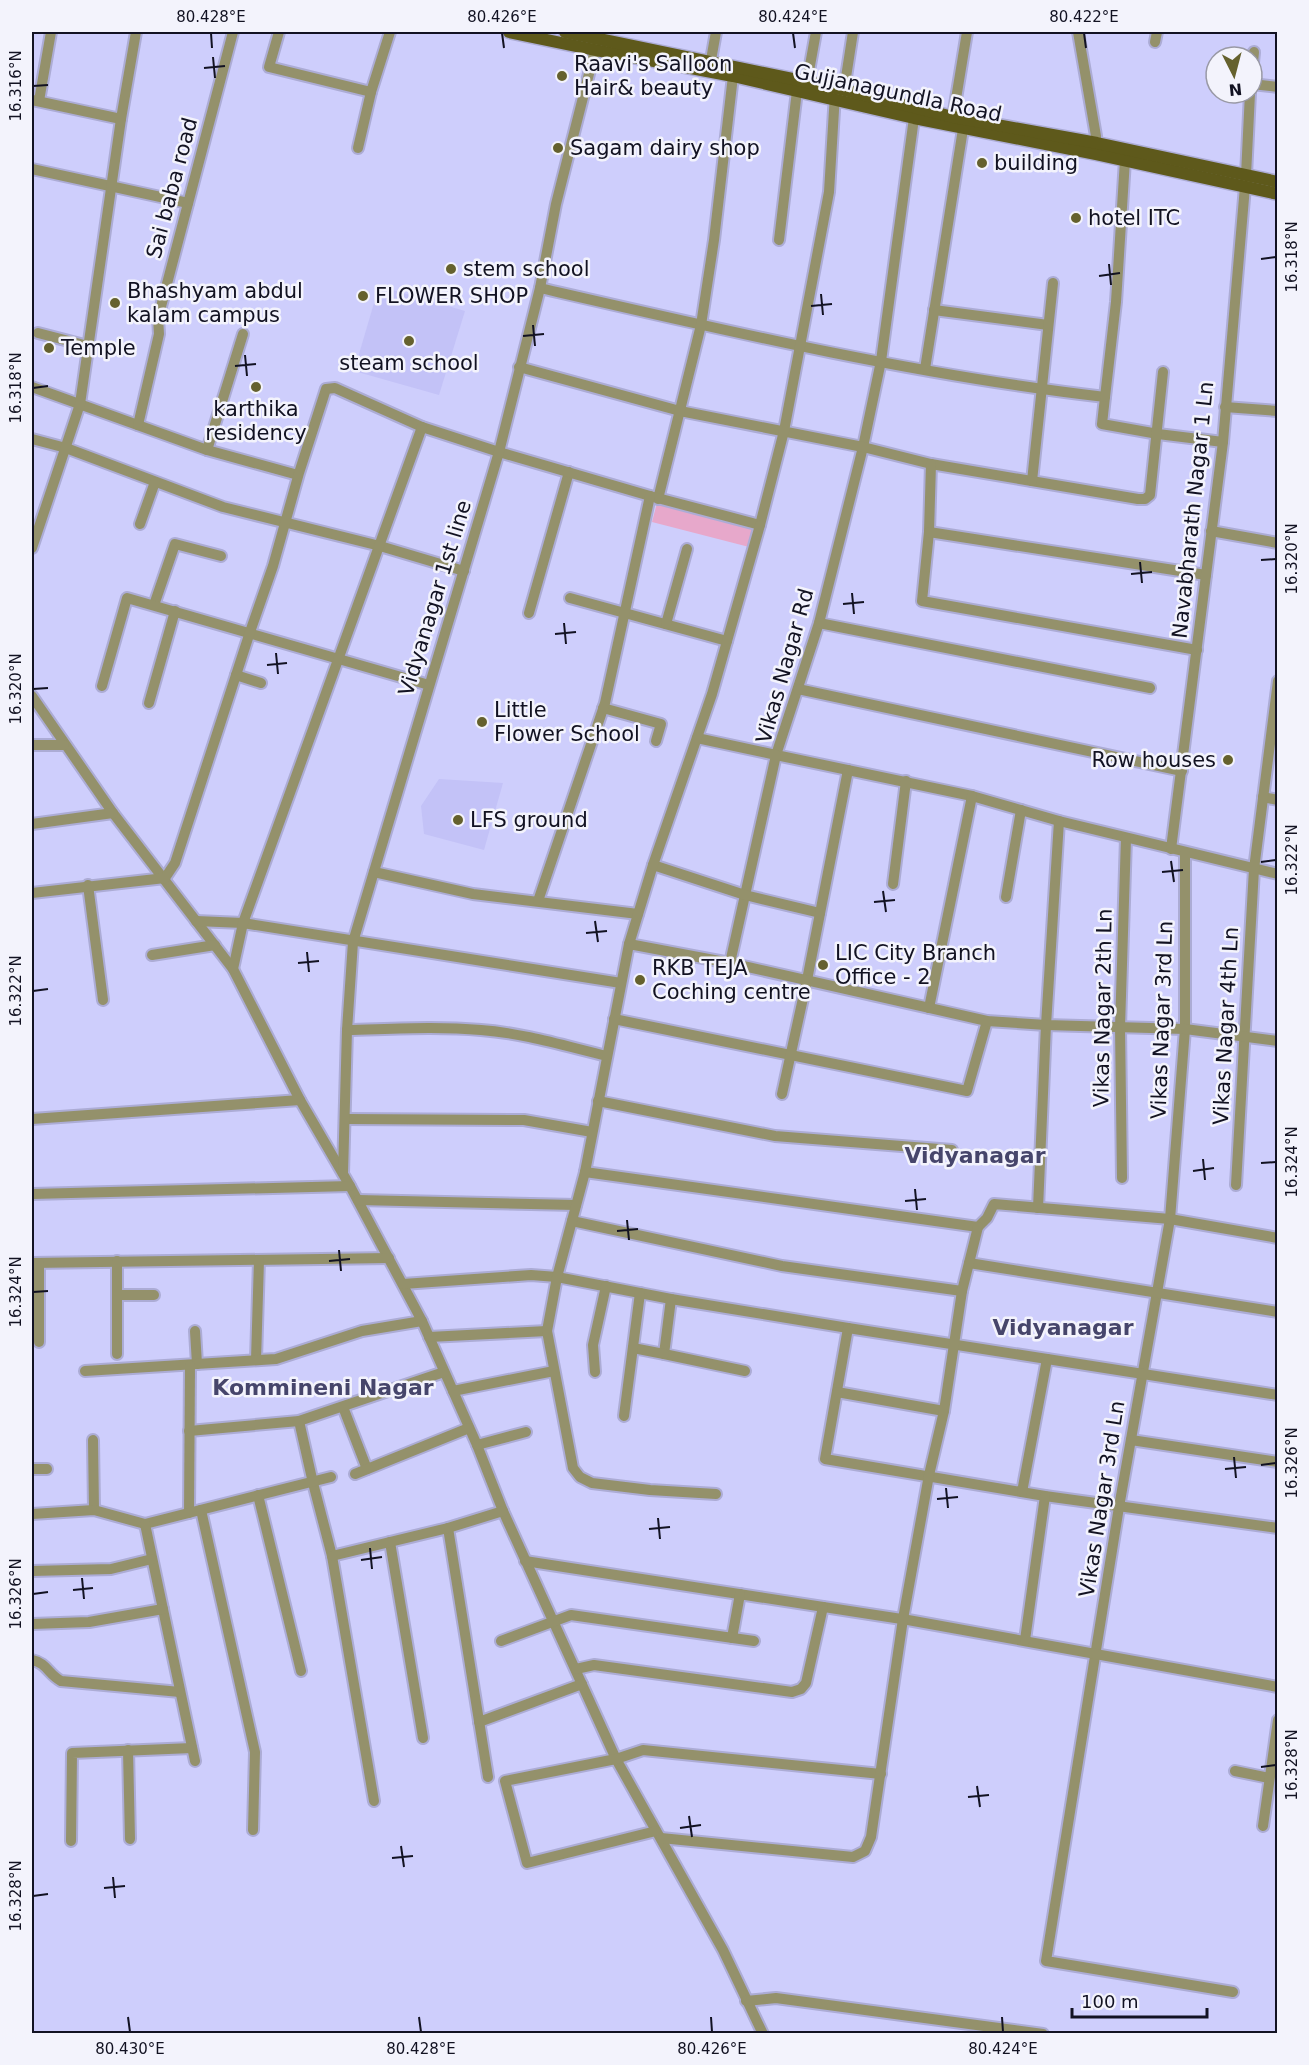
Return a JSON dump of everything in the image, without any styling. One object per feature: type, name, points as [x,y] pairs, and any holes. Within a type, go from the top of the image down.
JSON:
[{"type":"main road","name":"Gujjanagundla Road","points":[[509,32],[596,40],[711,60],[807,82],[914,118],[963,129],[1096,148],[1125,160],[1245,180],[1278,182]]},
{"type":"main road","name":"Gujjanagundla Road","points":[[565,32],[797,91],[838,92],[1245,180],[1278,194]]},
{"type":"street","points":[[51,32],[35,101],[121,119]]},
{"type":"street","points":[[32,548],[80,404],[121,119],[136,32]]},
{"type":"street","name":"Sai baba road","points":[[138,425],[159,334],[158,318],[233,32]]},
{"type":"street","points":[[279,32],[270,67],[371,92]]},
{"type":"street","points":[[358,148],[371,92],[390,32]]},
{"type":"street","points":[[711,60],[716,32]]},
{"type":"street","points":[[807,82],[816,32]]},
{"type":"street","points":[[716,1494],[650,1490],[592,1483],[580,1477],[573,1468],[547,1331],[557,1277],[585,1172],[629,944],[727,641],[784,431],[829,192],[838,92],[853,32]]},
{"type":"street","points":[[953,117],[967,32]]},
{"type":"street","points":[[1078,32],[1096,148]]},
{"type":"street","name":"Vidyanagar 1st line","points":[[343,1173],[347,1030],[353,942],[499,452],[540,288],[556,204],[596,40]]},
{"type":"street","points":[[538,901],[603,708],[624,613],[654,497],[680,411],[701,325],[714,240],[733,76]]},
{"type":"street","points":[[779,240],[797,91]]},
{"type":"street","name":"Navabharath Nagar 1 Ln","points":[[1171,849],[1222,442],[1249,105]]},
{"type":"street","name":"Vikas Nagar Rd","points":[[914,118],[881,361],[863,447],[819,623],[776,755],[972,796],[1059,821],[1278,874]]},
{"type":"street","points":[[925,369],[963,129]]},
{"type":"street","points":[[1125,160],[1116,302],[1102,424],[1222,442]]},
{"type":"street","points":[[32,169],[188,203]]},
{"type":"street","points":[[1032,481],[1053,283]]},
{"type":"street","points":[[540,288],[701,325],[881,361],[1041,390],[1105,398]]},
{"type":"street","points":[[934,310],[1048,325]]},
{"type":"street","points":[[38,333],[88,346]]},
{"type":"street","points":[[207,450],[243,334]]},
{"type":"street","points":[[519,367],[680,411],[863,447],[931,464],[1145,499],[1150,495],[1163,372]]},
{"type":"street","points":[[32,387],[207,450],[298,475]]},
{"type":"street","points":[[165,878],[175,863],[273,567],[298,475],[326,388],[330,387],[422,427],[499,452],[760,525]]},
{"type":"street","points":[[1225,407],[1278,411]]},
{"type":"street","points":[[232,969],[243,923],[422,427]]},
{"type":"street","points":[[32,439],[66,448],[223,507],[380,546],[464,571]]},
{"type":"street","points":[[931,464],[929,532],[922,601],[1197,650]]},
{"type":"street","points":[[529,613],[569,472]]},
{"type":"street","points":[[140,524],[155,482]]},
{"type":"street","points":[[1211,531],[1278,543]]},
{"type":"street","points":[[929,532],[1206,575]]},
{"type":"street","points":[[154,605],[175,544],[221,556]]},
{"type":"street","points":[[666,624],[687,549]]},
{"type":"street","points":[[102,686],[127,598],[429,685]]},
{"type":"street","points":[[570,598],[727,641]]},
{"type":"street","points":[[149,703],[175,611]]},
{"type":"street","points":[[819,623],[1150,688]]},
{"type":"street","points":[[236,675],[261,683]]},
{"type":"street","name":"Vikas Nagar 4th Ln","points":[[1236,1185],[1254,869],[1278,681]]},
{"type":"street","points":[[798,689],[1182,771]]},
{"type":"street","points":[[32,696],[113,813],[165,878],[232,969],[300,1100],[358,1200],[422,1321],[477,1445],[525,1562],[616,1759],[723,1950],[763,2034]]},
{"type":"street","points":[[603,708],[660,724],[656,741]]},
{"type":"street","points":[[697,738],[776,755],[730,963]]},
{"type":"street","points":[[32,745],[64,745]]},
{"type":"street","points":[[782,1094],[848,770]]},
{"type":"street","points":[[893,884],[906,781]]},
{"type":"street","points":[[929,1008],[972,796]]},
{"type":"street","points":[[1263,797],[1278,800]]},
{"type":"street","points":[[1006,897],[1021,810]]},
{"type":"street","points":[[32,824],[113,813]]},
{"type":"street","points":[[1038,1208],[1046,1025],[1059,821]]},
{"type":"street","name":"Vikas Nagar 2th Ln","points":[[1122,1178],[1120,1027],[1126,838]]},
{"type":"street","name":"Vikas Nagar 3rd Ln","points":[[1185,853],[1185,1029],[1170,1219],[1119,1507],[1046,1961],[1233,1992]]},
{"type":"street","points":[[653,865],[745,895],[820,913]]},
{"type":"street","points":[[374,872],[473,894],[638,914]]},
{"type":"street","points":[[32,893],[165,878]]},
{"type":"street","points":[[88,885],[103,1000]]},
{"type":"street","points":[[196,921],[243,923],[621,983]]},
{"type":"street","points":[[629,944],[730,963],[987,1021],[1185,1029],[1278,1041]]},
{"type":"street","points":[[152,955],[215,945]]},
{"type":"street","points":[[614,1019],[967,1091],[987,1021]]},
{"type":"street","points":[[347,1030],[441,1028],[481,1030],[519,1035],[607,1056]]},
{"type":"street","points":[[32,1119],[300,1100]]},
{"type":"street","points":[[598,1101],[775,1136],[952,1150]]},
{"type":"street","points":[[345,1119],[524,1120],[592,1132]]},
{"type":"street","points":[[585,1172],[978,1227]]},
{"type":"street","points":[[32,1194],[350,1186]]},
{"type":"street","points":[[358,1200],[576,1205]]},
{"type":"street","points":[[881,1774],[643,1750],[616,1759],[505,1781],[527,1863],[658,1835],[853,1857],[865,1851],[871,1837],[881,1774],[903,1619],[929,1475],[944,1411],[962,1291],[978,1227],[987,1218],[994,1204],[1170,1219],[1278,1238]]},
{"type":"street","points":[[573,1221],[782,1266],[962,1291]]},
{"type":"street","points":[[39,1342],[35,1263],[389,1258]]},
{"type":"street","points":[[256,1360],[259,1260]]},
{"type":"street","points":[[117,1262],[117,1354]]},
{"type":"street","points":[[969,1263],[1278,1312]]},
{"type":"street","points":[[403,1284],[531,1275],[557,1277],[671,1299],[848,1328],[1278,1395]]},
{"type":"street","points":[[595,1372],[593,1345],[606,1286]]},
{"type":"street","points":[[624,1416],[640,1293]]},
{"type":"street","points":[[117,1295],[154,1295]]},
{"type":"street","points":[[664,1354],[671,1299]]},
{"type":"street","points":[[85,1371],[276,1359],[362,1331],[422,1321]]},
{"type":"street","points":[[848,1328],[825,1459],[1045,1496],[1278,1528]]},
{"type":"street","points":[[189,1513],[189,1431],[195,1331]]},
{"type":"street","points":[[429,1337],[547,1331]]},
{"type":"street","points":[[633,1348],[746,1371]]},
{"type":"street","points":[[1022,1492],[1047,1359]]},
{"type":"street","points":[[453,1391],[554,1371]]},
{"type":"street","points":[[189,1431],[299,1422],[444,1372]]},
{"type":"street","points":[[837,1392],[944,1411]]},
{"type":"street","points":[[343,1407],[367,1469]]},
{"type":"street","points":[[299,1422],[332,1556],[374,1801]]},
{"type":"street","points":[[355,1474],[469,1428]]},
{"type":"street","points":[[477,1445],[526,1432]]},
{"type":"street","points":[[93,1440],[94,1510]]},
{"type":"street","points":[[1131,1440],[1278,1462]]},
{"type":"street","points":[[32,1469],[46,1469]]},
{"type":"street","points":[[32,1514],[94,1510],[145,1524],[331,1477]]},
{"type":"street","points":[[258,1495],[301,1671]]},
{"type":"street","points":[[1025,1640],[1045,1496]]},
{"type":"street","points":[[201,1510],[255,1752],[253,1830]]},
{"type":"street","points":[[332,1556],[503,1512]]},
{"type":"street","points":[[145,1524],[195,1761]]},
{"type":"street","points":[[448,1528],[488,1777]]},
{"type":"street","points":[[390,1542],[423,1738]]},
{"type":"street","points":[[32,1571],[111,1569],[152,1559]]},
{"type":"street","points":[[525,1562],[903,1619],[1278,1687]]},
{"type":"street","points":[[732,1638],[740,1593]]},
{"type":"street","points":[[576,1670],[594,1665],[792,1692],[801,1689],[806,1683],[823,1607]]},
{"type":"street","points":[[32,1624],[89,1622],[163,1609]]},
{"type":"street","points":[[501,1641],[570,1615],[754,1641]]},
{"type":"street","points":[[32,1660],[42,1662],[54,1678],[61,1681],[180,1692]]},
{"type":"street","points":[[479,1722],[582,1684]]},
{"type":"street","points":[[1263,1826],[1278,1719]]},
{"type":"street","points":[[71,1841],[72,1753],[192,1748]]},
{"type":"street","points":[[128,1750],[130,1839]]},
{"type":"street","points":[[1235,1771],[1269,1778]]},
{"type":"street","points":[[746,2001],[776,1998],[1042,2034]]},
{"type":"shaded area","name":"steam school","points":[[379,286],[465,311],[439,395],[354,371]]},
{"type":"shaded area","points":[[658,499],[760,525],[753,548],[652,522]]},
{"type":"shaded area","name":"LFS ground","points":[[439,779],[503,783],[484,850],[424,834],[421,806]]},
{"type":"place","name":"Raavi's Salloon Hair& beauty","points":[[562,76]]},
{"type":"place","name":"Sagam dairy shop","points":[[558,148]]},
{"type":"place","name":"building","points":[[982,163]]},
{"type":"place","name":"hotel ITC","points":[[1076,218]]},
{"type":"place","name":"stem school","points":[[451,269]]},
{"type":"place","name":"FLOWER SHOP","points":[[363,296]]},
{"type":"place","name":"Bhashyam abdul kalam campus","points":[[115,303]]},
{"type":"place","name":"steam school","points":[[409,341]]},
{"type":"place","name":"Temple","points":[[49,348]]},
{"type":"place","name":"karthika residency","points":[[256,387]]},
{"type":"place","name":"Little Flower School","points":[[482,722]]},
{"type":"place","name":"Row houses","points":[[1228,760]]},
{"type":"place","name":"LFS ground","points":[[458,820]]},
{"type":"place","name":"LIC City Branch Office - 2","points":[[823,965]]},
{"type":"place","name":"RKB TEJA Coching centre","points":[[640,980]]},
{"type":"district","name":"Vidyanagar","points":[[975,1155]]},
{"type":"district","name":"Vidyanagar","points":[[1063,1327]]},
{"type":"district","name":"Kommineni Nagar","points":[[323,1387]]}]
